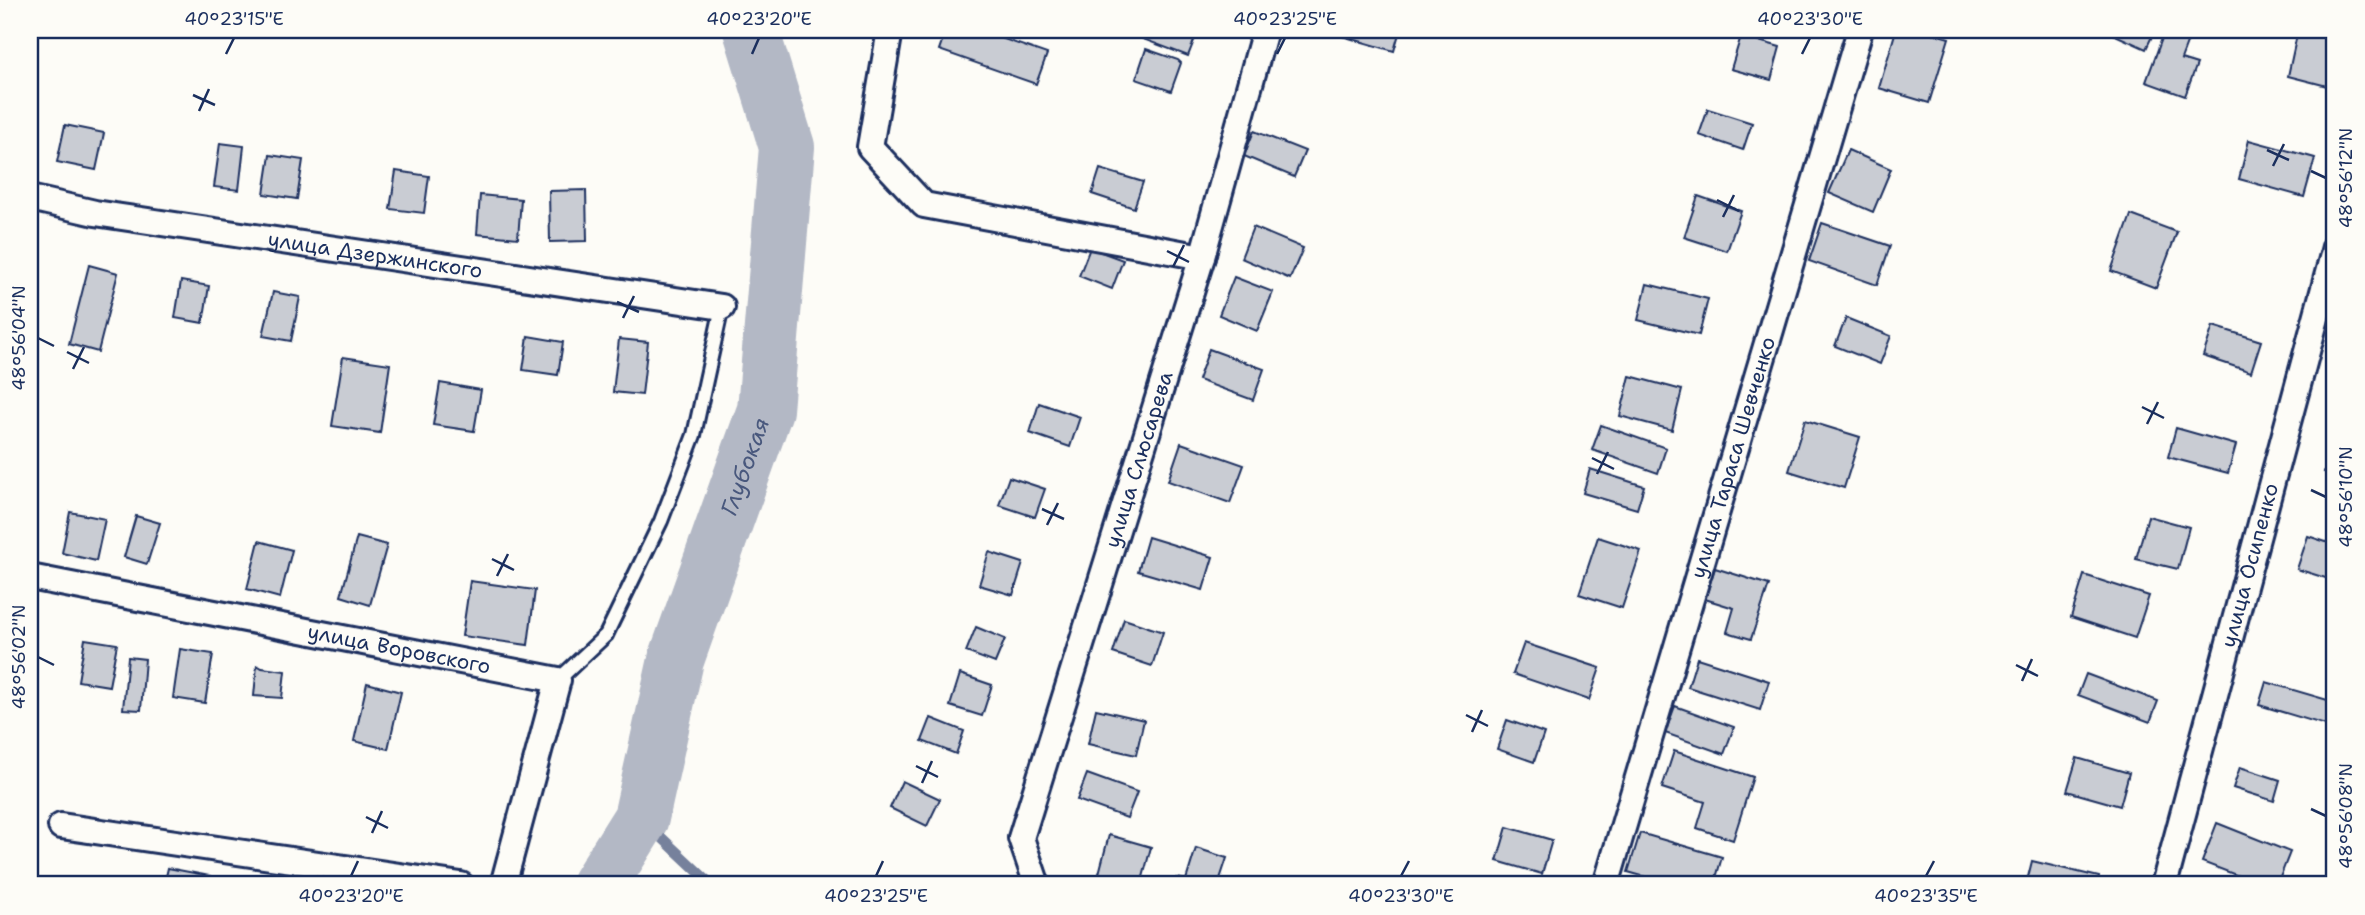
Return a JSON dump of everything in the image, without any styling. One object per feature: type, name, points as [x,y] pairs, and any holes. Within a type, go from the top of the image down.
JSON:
[{"type":"street","points":[[890,30],[870,147],[924,205],[1202,257]]},
{"type":"street","name":"улица Слюсарева","points":[[1037,885],[1021,838],[1202,257],[1265,30]]},
{"type":"street","name":"улица Тараса Шевченко","points":[[1606,885],[1860,30]]},
{"type":"street","name":"улица Дзержинского","points":[[30,198],[95,213],[722,307]]},
{"type":"street","name":"улица Осипенко","points":[[2164,885],[2335,247]]},
{"type":"street","name":"улица Воровского","points":[[30,577],[558,680]]},
{"type":"street","points":[[503,885],[558,680]]},
{"type":"street","points":[[61,827],[460,885]]},
{"type":"lane","points":[[558,680],[606,635],[661,522],[694,435],[722,307]]},
{"type":"building","points":[[946,30],[978,30],[1047,54],[1036,84],[939,50]]},
{"type":"building","points":[[1146,30],[1189,30],[1197,33],[1188,56],[1143,39]]},
{"type":"building","points":[[1344,30],[1400,30],[1394,51],[1342,36]]},
{"type":"building","points":[[1896,30],[1922,30],[1949,38],[1929,103],[1879,88]]},
{"type":"building","points":[[2115,30],[2155,30],[2146,49],[2113,34]]},
{"type":"building","points":[[2165,30],[2192,30],[2181,59],[2197,64],[2185,96],[2146,82]]},
{"type":"building","points":[[2298,30],[2335,33],[2335,70],[2331,87],[2288,76]]},
{"type":"building","points":[[30,34],[37,35],[32,66],[30,66]]},
{"type":"building","points":[[1741,36],[1780,47],[1771,80],[1731,69]]},
{"type":"building","points":[[1146,49],[1181,63],[1171,91],[1136,79]]},
{"type":"building","points":[[1708,109],[1752,123],[1743,150],[1699,135]]},
{"type":"building","points":[[65,125],[104,133],[96,170],[57,162]]},
{"type":"building","points":[[1254,131],[1305,151],[1294,177],[1244,156]]},
{"type":"building","points":[[2249,140],[2315,158],[2304,197],[2239,179]]},
{"type":"building","points":[[220,143],[244,146],[239,190],[214,187]]},
{"type":"building","points":[[1848,150],[1891,169],[1873,212],[1829,193]]},
{"type":"building","points":[[270,155],[303,160],[297,199],[264,194]]},
{"type":"building","points":[[1100,169],[1143,182],[1134,208],[1092,194]]},
{"type":"building","points":[[396,171],[429,176],[424,213],[390,209]]},
{"type":"building","points":[[586,190],[587,241],[550,242],[549,191]]},
{"type":"building","points":[[480,195],[521,199],[518,238],[477,234]]},
{"type":"building","points":[[1698,196],[1741,211],[1727,251],[1684,237]]},
{"type":"building","points":[[2131,215],[2177,232],[2156,288],[2111,271]]},
{"type":"building","points":[[1822,223],[1890,246],[1877,285],[1809,261]]},
{"type":"building","points":[[1253,227],[1303,248],[1290,279],[1241,258]]},
{"type":"building","points":[[1090,248],[1123,260],[1112,289],[1079,276]]},
{"type":"building","points":[[89,265],[118,273],[98,352],[69,344]]},
{"type":"building","points":[[1234,277],[1273,292],[1257,331],[1219,315]]},
{"type":"building","points":[[181,281],[209,286],[203,323],[175,318]]},
{"type":"building","points":[[1647,284],[1708,299],[1699,335],[1638,320]]},
{"type":"building","points":[[273,292],[300,297],[291,341],[263,336]]},
{"type":"building","points":[[1846,318],[1891,336],[1880,364],[1835,346]]},
{"type":"building","points":[[2213,326],[2261,341],[2251,372],[2203,356]]},
{"type":"building","points":[[528,336],[563,342],[558,375],[523,370]]},
{"type":"building","points":[[619,339],[648,342],[642,395],[613,392]]},
{"type":"building","points":[[1209,349],[1264,369],[1253,400],[1198,380]]},
{"type":"building","points":[[343,357],[390,364],[380,433],[332,426]]},
{"type":"building","points":[[1630,376],[1682,390],[1672,430],[1620,416]]},
{"type":"building","points":[[440,383],[481,390],[474,431],[433,425]]},
{"type":"building","points":[[1039,403],[1080,417],[1070,447],[1030,433]]},
{"type":"building","points":[[1805,420],[1860,437],[1844,488],[1789,471]]},
{"type":"building","points":[[1601,425],[1666,448],[1658,473],[1592,450]]},
{"type":"building","points":[[2176,428],[2236,445],[2228,473],[2168,457]]},
{"type":"building","points":[[1181,443],[1244,465],[1230,503],[1168,481]]},
{"type":"building","points":[[2333,443],[2335,446],[2335,475],[2324,472]]},
{"type":"building","points":[[1590,469],[1644,486],[1637,509],[1583,493]]},
{"type":"building","points":[[1009,477],[1045,489],[1035,517],[999,505]]},
{"type":"building","points":[[70,512],[105,519],[96,561],[62,553]]},
{"type":"building","points":[[136,516],[160,523],[147,564],[124,557]]},
{"type":"building","points":[[2148,516],[2189,527],[2178,569],[2136,559]]},
{"type":"building","points":[[2308,536],[2335,545],[2335,581],[2297,569]]},
{"type":"building","points":[[357,537],[387,545],[370,605],[341,596]]},
{"type":"building","points":[[1148,537],[1213,557],[1203,590],[1138,571]]},
{"type":"building","points":[[1598,537],[1641,551],[1622,608],[1579,594]]},
{"type":"building","points":[[259,541],[292,550],[280,598],[247,589]]},
{"type":"building","points":[[989,552],[1023,563],[1013,595],[979,585]]},
{"type":"building","points":[[1715,568],[1769,585],[1751,639],[1727,632],[1734,608],[1705,599]]},
{"type":"building","points":[[2084,575],[2149,596],[2135,638],[2071,617]]},
{"type":"building","points":[[470,581],[535,590],[528,645],[462,636]]},
{"type":"building","points":[[1124,619],[1163,632],[1152,666],[1113,653]]},
{"type":"building","points":[[976,627],[1005,639],[995,663],[966,652]]},
{"type":"building","points":[[85,639],[117,644],[109,686],[78,681]]},
{"type":"building","points":[[1524,643],[1600,668],[1589,700],[1513,674]]},
{"type":"building","points":[[180,649],[213,654],[205,703],[173,698]]},
{"type":"building","points":[[128,657],[145,659],[141,710],[123,709]]},
{"type":"building","points":[[1697,658],[1769,681],[1760,710],[1688,687]]},
{"type":"building","points":[[257,665],[285,671],[282,698],[254,696]]},
{"type":"building","points":[[960,674],[992,685],[982,716],[950,706]]},
{"type":"building","points":[[2086,674],[2158,701],[2150,722],[2078,695]]},
{"type":"building","points":[[2266,682],[2331,701],[2332,727],[2259,705]]},
{"type":"building","points":[[367,683],[401,692],[388,749],[354,741]]},
{"type":"building","points":[[1675,706],[1734,727],[1724,754],[1665,733]]},
{"type":"building","points":[[1096,709],[1144,720],[1136,755],[1088,744]]},
{"type":"building","points":[[931,718],[964,731],[956,754],[922,741]]},
{"type":"building","points":[[1507,720],[1544,733],[1534,762],[1497,749]]},
{"type":"building","points":[[1674,751],[1753,777],[1733,840],[1697,828],[1705,802],[1662,788]]},
{"type":"building","points":[[2077,758],[2129,773],[2120,806],[2067,791]]},
{"type":"building","points":[[2240,767],[2280,780],[2274,801],[2233,788]]},
{"type":"building","points":[[1087,774],[1137,792],[1127,818],[1077,800]]},
{"type":"building","points":[[902,781],[940,799],[927,826],[890,808]]},
{"type":"building","points":[[2217,823],[2290,852],[2277,885],[2262,885],[2202,862]]},
{"type":"building","points":[[1507,827],[1552,840],[1542,874],[1497,861]]},
{"type":"building","points":[[1640,833],[1722,857],[1714,885],[1674,885],[1628,872]]},
{"type":"building","points":[[1109,835],[1151,847],[1141,885],[1096,885]]},
{"type":"building","points":[[1196,848],[1227,858],[1218,885],[1175,885],[1177,878],[1186,880]]},
{"type":"building","points":[[2032,861],[2099,877],[2098,885],[2026,885]]},
{"type":"building","points":[[168,868],[210,876],[208,885],[164,885]]},
{"type":"waterway","name":"Глубокая","points":[[599,885],[641,818],[676,660],[765,410],[787,147],[751,30]]},
{"type":"waterway","points":[[641,818],[712,885]]}]
